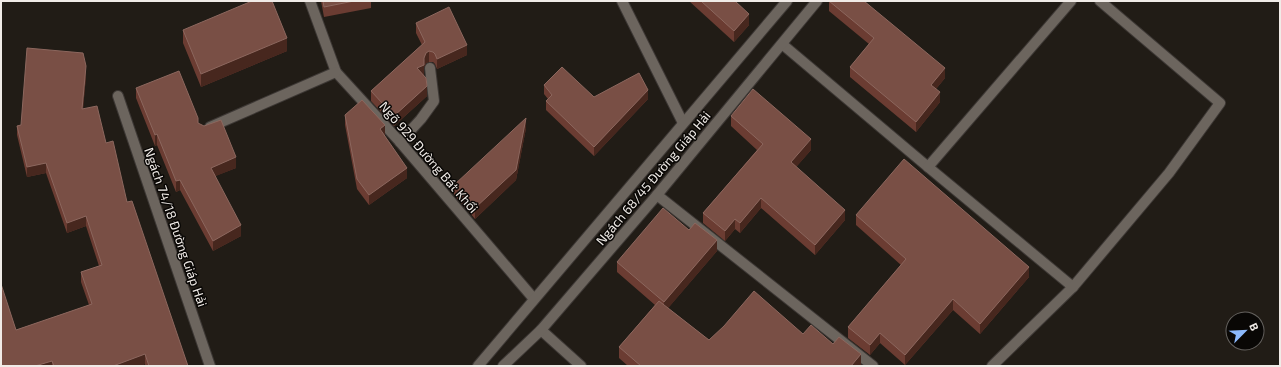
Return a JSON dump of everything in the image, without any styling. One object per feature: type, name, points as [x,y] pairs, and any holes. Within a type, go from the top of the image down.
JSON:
[{"type":"street","name":"Ngõ 929 Đường Bát Khối","points":[[310,1],[336,72],[400,142],[534,299]]},
{"type":"street","points":[[622,1],[683,123]]},
{"type":"street","name":"Ngách 68/45 Đường Giáp Hải","points":[[478,366],[787,1]]},
{"type":"street","name":"Ngách 68/45 Đường Giáp Hải","points":[[503,366],[541,330],[657,195],[817,1]]},
{"type":"street","points":[[928,168],[1072,1]]},
{"type":"street","points":[[992,366],[1073,287],[1169,173],[1220,103],[1100,1]]},
{"type":"street","points":[[782,44],[928,168],[1073,287]]},
{"type":"street","points":[[400,142],[421,119],[434,101],[430,68]]},
{"type":"street","points":[[204,130],[336,72]]},
{"type":"street","name":"Ngách 74/18 Đường Giáp Hải","points":[[118,96],[210,366]]},
{"type":"street","points":[[657,195],[873,366]]},
{"type":"street","points":[[541,330],[581,366]]},
{"type":"building","points":[[252,1],[272,1],[287,38],[201,74],[183,30]]},
{"type":"building","points":[[323,1],[354,1],[324,7]]},
{"type":"building","points":[[701,1],[735,1],[749,14],[734,31]]},
{"type":"building","points":[[829,1],[864,1],[945,68],[931,85],[940,92],[916,122],[850,67],[874,38]]},
{"type":"building","points":[[449,7],[467,45],[437,59],[433,52],[429,51],[426,53],[424,65],[417,68],[426,78],[427,86],[394,116],[371,91],[425,42],[416,23]]},
{"type":"building","points":[[27,48],[83,53],[86,66],[82,109],[97,106],[106,143],[113,141],[127,202],[132,201],[188,366],[149,366],[145,354],[113,366],[54,366],[52,361],[35,366],[1,366],[1,284],[16,330],[92,304],[81,272],[102,265],[86,216],[67,223],[46,163],[27,167],[17,126],[21,125]]},
{"type":"building","points":[[562,67],[594,97],[639,73],[648,90],[594,147],[546,101],[552,95],[544,85]]},
{"type":"building","points":[[179,71],[198,118],[198,123],[204,126],[221,120],[236,157],[211,168],[241,225],[213,241],[180,180],[176,181],[136,88]]},
{"type":"building","points":[[753,89],[811,139],[791,162],[845,210],[815,245],[761,198],[740,223],[735,219],[725,231],[703,213],[763,144],[731,116]]},
{"type":"building","points":[[362,100],[385,125],[380,129],[407,168],[369,195],[357,179],[345,115]]},
{"type":"building","points":[[526,118],[516,170],[475,208],[454,185]]},
{"type":"building","points":[[904,159],[1029,267],[980,324],[953,299],[905,355],[880,333],[870,345],[848,327],[906,259],[856,215]]},
{"type":"building","points":[[663,208],[689,230],[695,223],[717,240],[664,302],[617,262]]},
{"type":"building","points":[[754,291],[803,334],[811,325],[833,344],[839,337],[861,354],[851,366],[641,366],[619,347],[659,301],[709,340],[724,326]]}]
